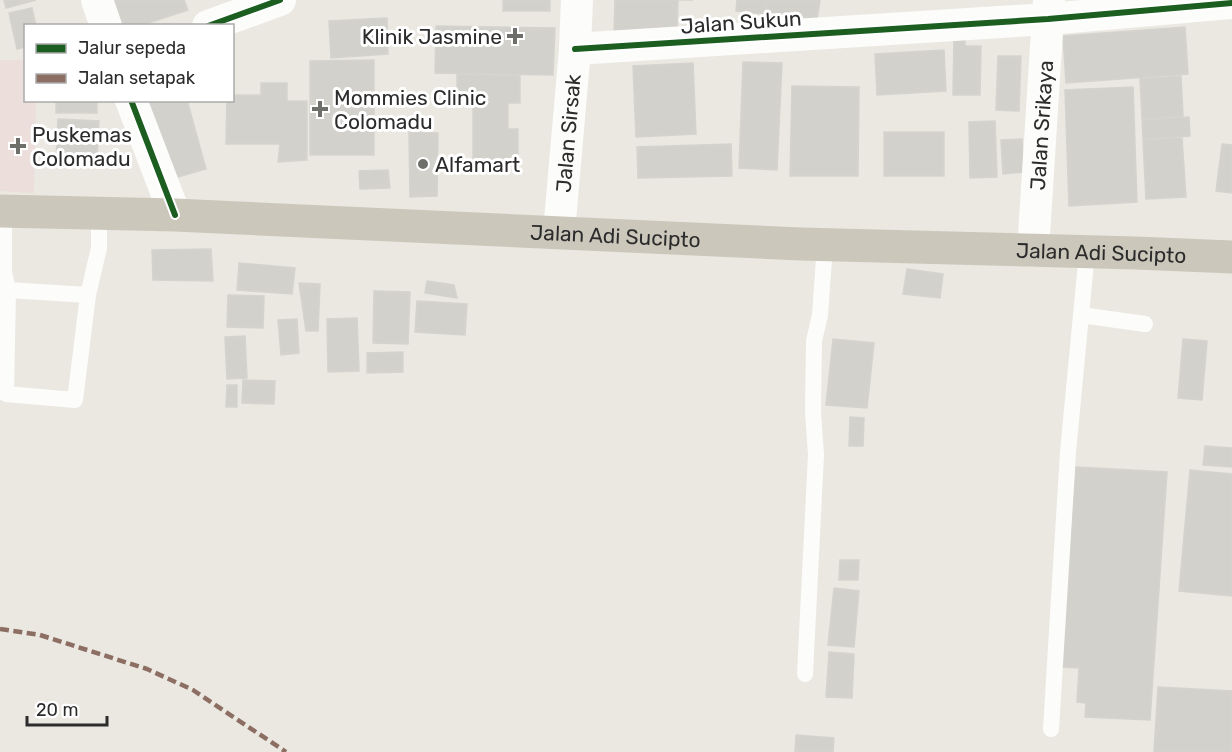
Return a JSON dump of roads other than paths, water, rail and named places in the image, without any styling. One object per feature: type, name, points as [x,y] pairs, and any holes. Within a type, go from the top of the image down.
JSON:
[{"type":"highway","name":"Jalan Adi Sucipto","points":[[2,211],[175,215],[825,245],[1232,257]]},
{"type":"street","points":[[97,0],[105,24]]},
{"type":"street","points":[[214,24],[280,0]]},
{"type":"street","name":"Jalan Sirsak","points":[[559,232],[577,0]]},
{"type":"street","name":"Jalan Sukun","points":[[575,49],[1048,9],[1232,3]]},
{"type":"street","name":"Jalan Srikaya","points":[[1033,251],[1048,9]]},
{"type":"street","points":[[132,102],[175,215]]},
{"type":"lane","points":[[2,211],[4,272],[8,290],[6,394],[75,400],[88,295],[99,248],[99,213]]},
{"type":"lane","points":[[805,674],[816,455],[813,411],[814,340],[820,315],[825,245]]},
{"type":"lane","points":[[1051,729],[1068,452],[1087,252]]},
{"type":"lane","points":[[8,290],[88,295]]},
{"type":"lane","points":[[1081,315],[1145,324]]},
{"type":"place","name":"Klinik Jasmine","points":[[515,36]]},
{"type":"place","name":"Mommies Clinic Colomadu","points":[[320,109]]},
{"type":"place","name":"Puskemas Colomadu","points":[[18,146]]},
{"type":"place","name":"Alfamart","points":[[423,164]]}]
